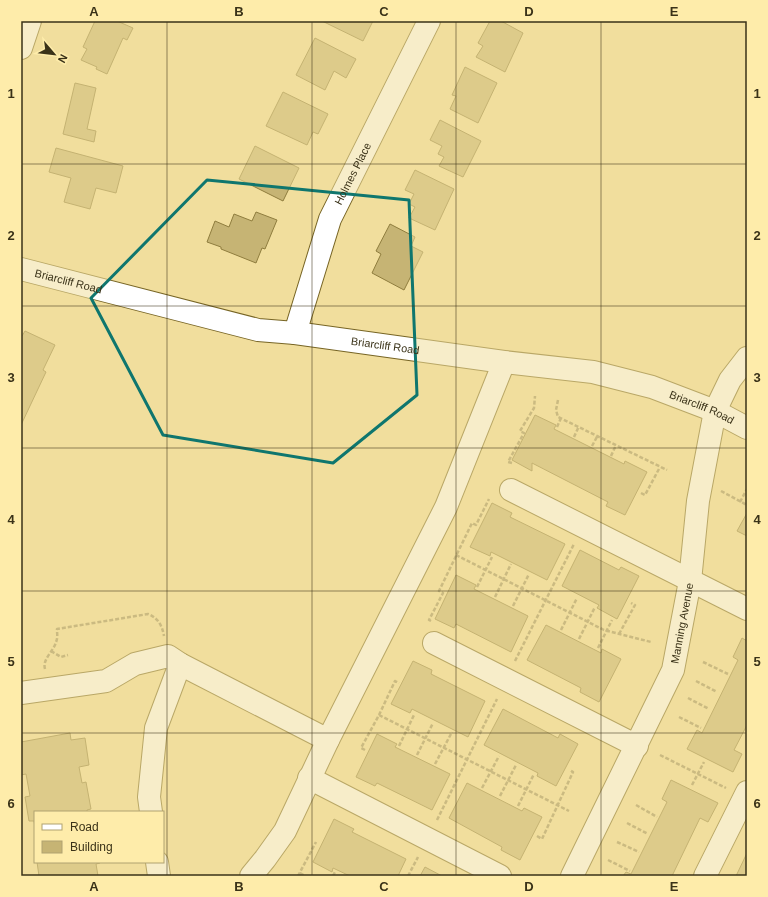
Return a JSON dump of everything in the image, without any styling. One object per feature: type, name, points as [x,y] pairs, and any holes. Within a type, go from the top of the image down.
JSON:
[{"type":"street","points":[[21,48],[30,21]]},
{"type":"street","name":"Holmes Place","points":[[295,333],[330,219],[428,21]]},
{"type":"street","name":"Briarcliff Road","points":[[21,269],[258,330],[295,333],[504,362],[593,372],[652,387],[715,411],[747,428]]},
{"type":"street","name":"Manning Avenue","points":[[572,876],[673,670],[690,581],[698,501],[715,411],[730,380],[747,358]]},
{"type":"street","points":[[251,876],[285,831],[309,778],[446,507],[504,362]]},
{"type":"street","points":[[511,490],[747,609]]},
{"type":"street","points":[[433,633],[637,746]]},
{"type":"street","points":[[21,693],[106,681],[135,664],[168,656],[180,664],[328,740]]},
{"type":"street","points":[[151,811],[150,797],[156,728],[180,664]]},
{"type":"street","points":[[309,778],[500,876]]},
{"type":"street","points":[[705,876],[740,792]]},
{"type":"street","points":[[157,863],[159,876]]},
{"type":"path","points":[[512,463],[508,462],[524,433],[520,431],[534,408],[535,396]]},
{"type":"path","points":[[558,400],[556,410],[558,417],[598,435],[667,470]]},
{"type":"path","points":[[557,427],[561,418]]},
{"type":"path","points":[[574,437],[579,426]]},
{"type":"path","points":[[592,446],[598,435]]},
{"type":"path","points":[[611,456],[616,445]]},
{"type":"path","points":[[641,493],[645,495],[660,467]]},
{"type":"path","points":[[740,502],[747,489]]},
{"type":"path","points":[[720,491],[747,505]]},
{"type":"path","points":[[433,633],[429,620],[443,593],[439,591],[472,523],[476,525],[489,499]]},
{"type":"path","points":[[514,663],[576,540]]},
{"type":"path","points":[[456,555],[588,622],[619,634],[651,642]]},
{"type":"path","points":[[477,587],[492,557]]},
{"type":"path","points":[[495,597],[511,564]]},
{"type":"path","points":[[513,606],[529,574]]},
{"type":"path","points":[[561,630],[577,598]]},
{"type":"path","points":[[619,634],[635,605],[632,603]]},
{"type":"path","points":[[579,639],[595,606]]},
{"type":"path","points":[[49,689],[44,665],[56,642],[57,628],[148,614],[156,618],[162,628],[165,638]]},
{"type":"path","points":[[598,648],[612,620]]},
{"type":"path","points":[[51,651],[61,657],[68,655]]},
{"type":"path","points":[[703,662],[728,674]]},
{"type":"path","points":[[365,750],[361,748],[379,716],[395,681],[399,683]]},
{"type":"path","points":[[696,681],[716,692]]},
{"type":"path","points":[[436,822],[497,698]]},
{"type":"path","points":[[688,698],[709,709]]},
{"type":"path","points":[[399,746],[414,715]]},
{"type":"path","points":[[379,716],[569,811]]},
{"type":"path","points":[[679,717],[701,728]]},
{"type":"path","points":[[417,755],[433,723]]},
{"type":"path","points":[[435,764],[452,732]]},
{"type":"path","points":[[660,755],[698,774],[740,792]]},
{"type":"path","points":[[482,788],[498,756]]},
{"type":"path","points":[[692,785],[704,762]]},
{"type":"path","points":[[500,796],[516,765]]},
{"type":"path","points":[[537,836],[542,838],[573,772],[570,770]]},
{"type":"path","points":[[518,806],[534,774]]},
{"type":"path","points":[[636,805],[657,817]]},
{"type":"path","points":[[627,823],[648,834]]},
{"type":"path","points":[[305,876],[299,875],[316,842]]},
{"type":"path","points":[[617,842],[639,852]]},
{"type":"path","points":[[408,876],[421,851]]},
{"type":"path","points":[[608,860],[630,870]]},
{"type":"path","points":[[333,876],[335,872]]},
{"type":"highlighted area","points":[[207,180],[409,200],[417,395],[333,463],[163,435],[91,298]]},
{"type":"building","points":[[95,21],[117,21],[133,28],[127,40],[123,38],[107,74],[96,69],[97,67],[81,60],[87,49],[83,47]]},
{"type":"building","points":[[322,21],[373,21],[363,41]]},
{"type":"building","points":[[490,21],[501,21],[523,33],[505,72],[476,57],[483,46],[478,43]]},
{"type":"building","points":[[315,38],[356,59],[346,78],[334,71],[325,90],[296,75]]},
{"type":"building","points":[[465,67],[497,83],[478,123],[450,109],[456,96],[452,95]]},
{"type":"building","points":[[75,83],[96,88],[87,129],[96,131],[94,142],[63,134]]},
{"type":"building","points":[[283,92],[328,114],[318,134],[313,132],[307,145],[266,126]]},
{"type":"building","points":[[440,120],[481,141],[463,177],[439,166],[444,157],[438,154],[442,146],[430,140]]},
{"type":"building","points":[[255,146],[299,168],[283,201],[239,179]]},
{"type":"building","points":[[56,148],[123,166],[116,193],[96,188],[90,209],[64,202],[71,178],[49,172]]},
{"type":"building","points":[[415,170],[454,189],[435,230],[409,218],[415,207],[409,204],[414,194],[405,190]]},
{"type":"building","points":[[256,212],[277,220],[265,249],[262,248],[256,263],[207,242],[215,221],[229,227],[234,214],[252,221]]},
{"type":"building","points":[[390,224],[415,237],[411,246],[423,252],[404,290],[372,273],[381,254],[376,251]]},
{"type":"building","points":[[25,331],[55,345],[43,370],[46,372],[21,425],[21,336]]},
{"type":"building","points":[[535,415],[556,425],[554,429],[624,464],[625,461],[647,472],[625,515],[606,506],[608,502],[532,463],[532,471],[512,460]]},
{"type":"building","points":[[492,503],[512,513],[510,517],[565,544],[547,580],[491,552],[490,556],[470,547]]},
{"type":"building","points":[[747,513],[747,536],[737,531]]},
{"type":"building","points":[[580,550],[619,570],[621,567],[639,576],[617,619],[597,608],[599,605],[562,586]]},
{"type":"building","points":[[456,575],[476,585],[474,589],[528,616],[511,652],[456,624],[454,628],[435,619]]},
{"type":"building","points":[[546,625],[601,653],[602,649],[621,659],[599,702],[580,692],[581,688],[527,660]]},
{"type":"building","points":[[742,638],[747,641],[747,725],[734,750],[742,754],[733,772],[687,749],[697,730],[702,733],[738,660],[733,657]]},
{"type":"building","points":[[413,661],[432,670],[431,674],[485,701],[468,737],[412,709],[410,713],[391,704]]},
{"type":"building","points":[[503,709],[558,738],[560,734],[578,744],[556,786],[537,776],[538,773],[484,745]]},
{"type":"building","points":[[70,733],[71,740],[85,738],[89,765],[79,767],[82,783],[86,782],[91,809],[87,811],[34,811],[34,821],[29,821],[25,797],[30,796],[26,774],[21,775],[21,742]]},
{"type":"building","points":[[377,734],[397,744],[395,747],[450,774],[432,810],[377,783],[375,786],[356,777]]},
{"type":"building","points":[[671,780],[718,803],[708,822],[700,818],[672,876],[623,876],[626,872],[631,874],[667,802],[662,799]]},
{"type":"building","points":[[467,783],[522,811],[524,808],[542,817],[520,860],[501,850],[502,847],[449,818]]},
{"type":"building","points":[[334,819],[354,829],[352,832],[406,859],[398,876],[350,876],[333,868],[332,872],[313,862]]},
{"type":"building","points":[[747,853],[747,876],[736,876]]},
{"type":"building","points":[[37,863],[100,863],[96,864],[98,876],[39,876]]},
{"type":"building","points":[[425,867],[442,876],[420,876]]}]
